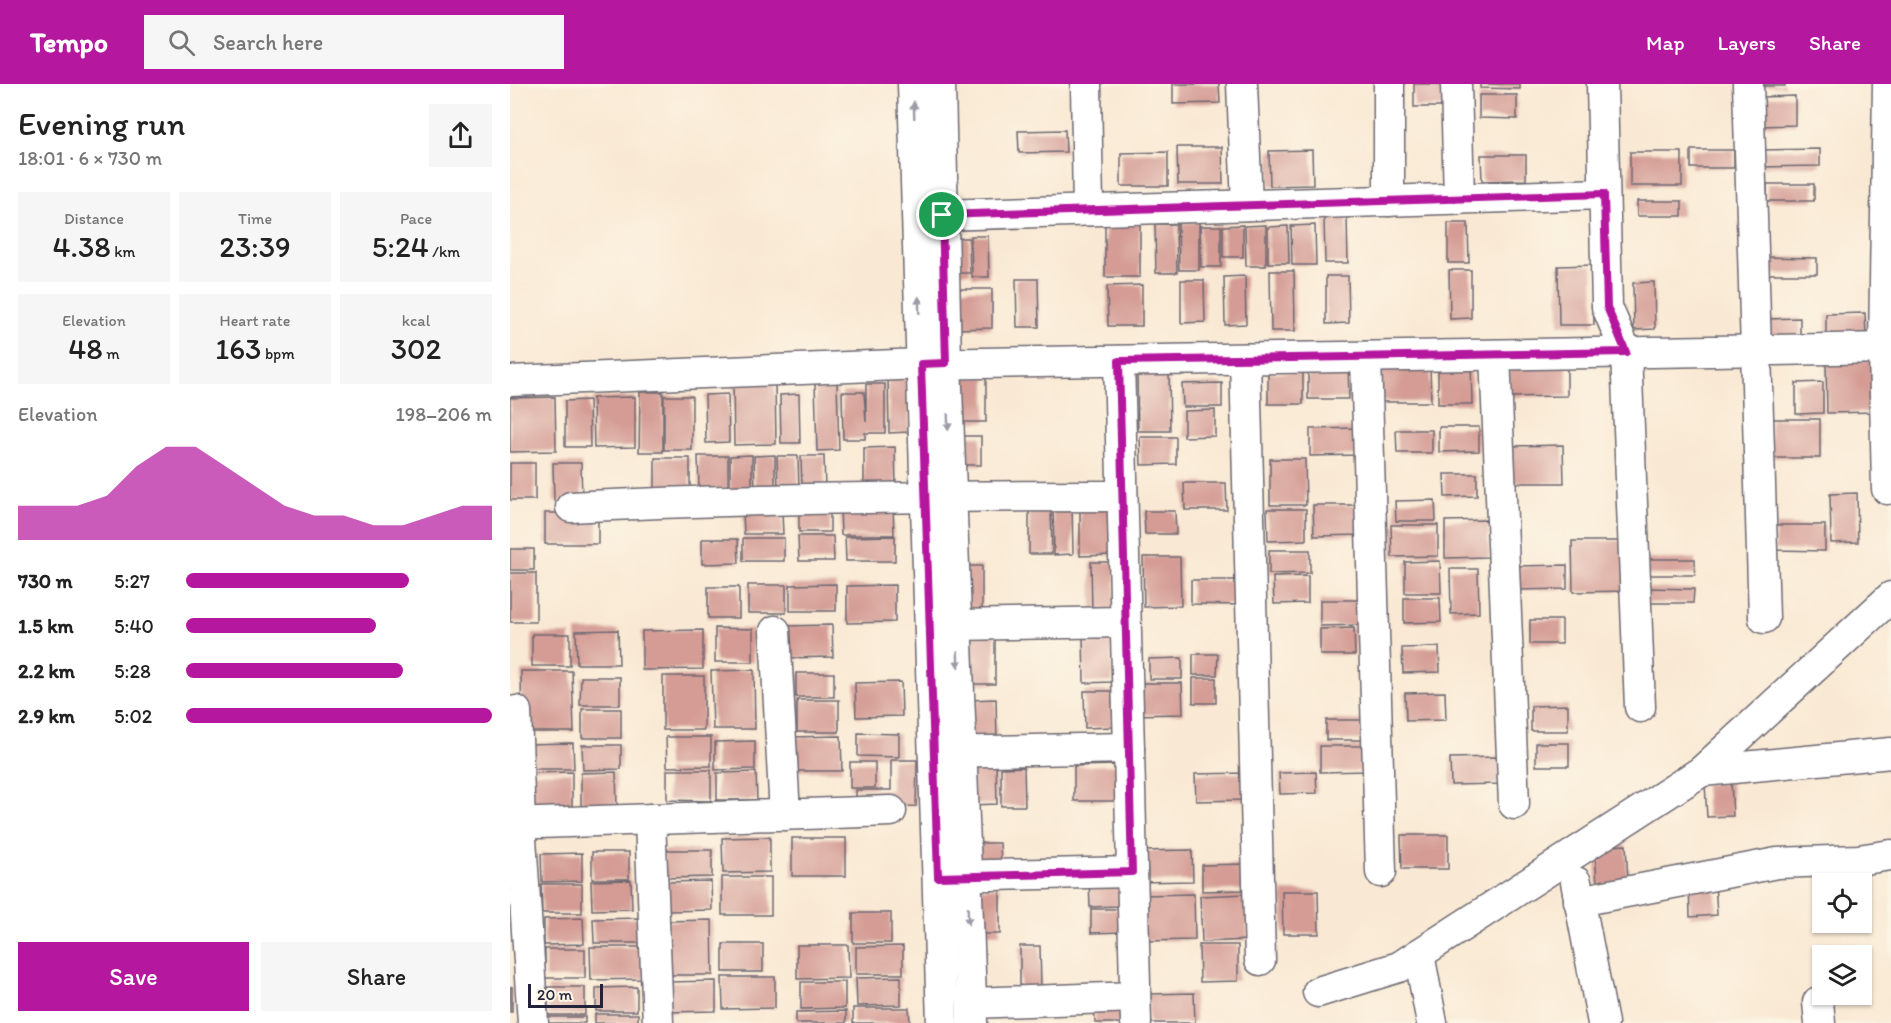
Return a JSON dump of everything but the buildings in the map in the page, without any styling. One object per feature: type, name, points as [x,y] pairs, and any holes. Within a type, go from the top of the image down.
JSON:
[{"type":"street","points":[[913,84],[933,364],[947,752],[967,876],[972,1013],[1135,1010],[1119,361]]},
{"type":"street","points":[[933,364],[942,215],[940,84]]},
{"type":"street","points":[[1086,84],[1088,210]]},
{"type":"street","points":[[1242,84],[1247,205]]},
{"type":"street","points":[[1389,84],[1389,201]]},
{"type":"street","points":[[1455,84],[1459,199]]},
{"type":"street","points":[[1602,84],[1607,307],[1626,352],[1640,707]]},
{"type":"street","points":[[1748,84],[1764,618]]},
{"type":"street","points":[[1887,489],[1888,84]]},
{"type":"street","points":[[942,215],[1604,194]]},
{"type":"street","points":[[510,381],[933,364],[1888,348]]},
{"type":"street","points":[[1495,355],[1514,804]]},
{"type":"street","points":[[1366,357],[1381,872]]},
{"type":"street","points":[[1245,359],[1260,960]]},
{"type":"street","points":[[938,496],[956,625],[938,877],[942,1023]]},
{"type":"street","points":[[571,507],[709,500],[1122,496]]},
{"type":"street","points":[[1318,992],[1400,968],[1702,771],[1891,597]]},
{"type":"street","points":[[956,625],[1125,622]]},
{"type":"street","points":[[775,631],[784,815]]},
{"type":"street","points":[[516,711],[515,824],[533,1023]]},
{"type":"street","points":[[947,752],[1129,748]]},
{"type":"street","points":[[1702,771],[1891,753]]},
{"type":"street","points":[[515,824],[891,811]]},
{"type":"street","points":[[650,819],[658,1023]]},
{"type":"street","points":[[1579,901],[1776,863],[1858,860],[1891,855]]},
{"type":"street","points":[[1572,856],[1603,1023]]},
{"type":"street","points":[[938,877],[1132,872]]},
{"type":"street","points":[[1419,954],[1432,1023]]},
{"type":"route","points":[[1604,194],[1607,307],[1626,352],[1119,361],[1132,872],[938,877],[921,364],[946,363],[942,215],[1604,194]]}]
